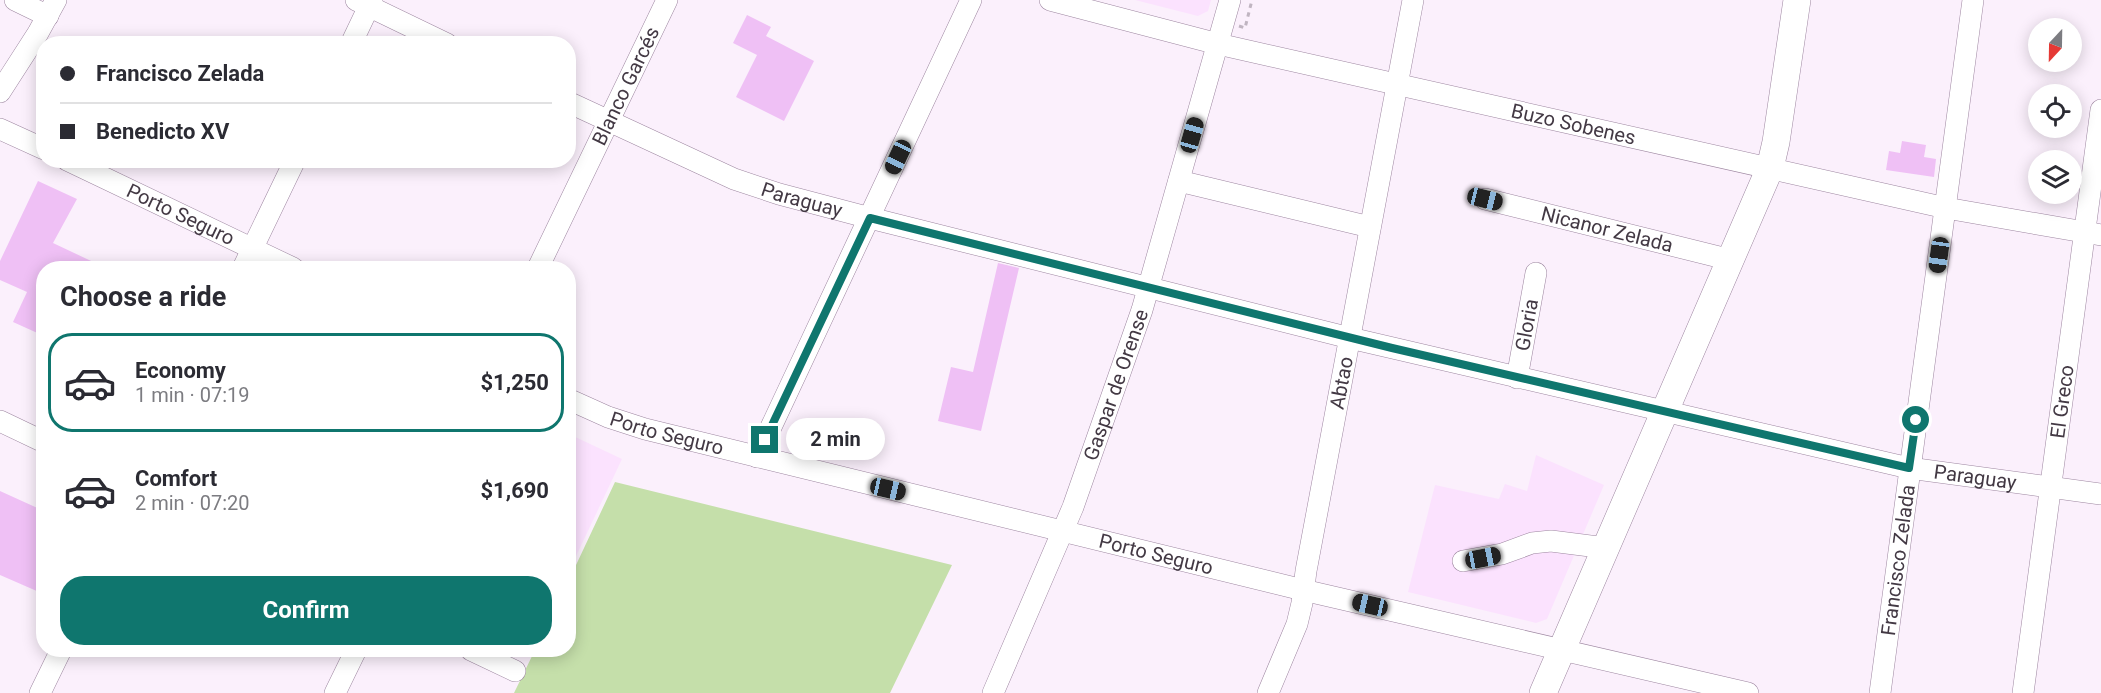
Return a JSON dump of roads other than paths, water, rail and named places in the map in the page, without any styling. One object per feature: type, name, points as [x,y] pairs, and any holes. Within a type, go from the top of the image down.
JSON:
[{"type":"main road","points":[[1543,693],[1770,168],[1797,0]]},
{"type":"street","points":[[0,92],[52,8],[15,0]]},
{"type":"street","name":"Blanco Garcés","points":[[541,261],[667,0]]},
{"type":"street","points":[[757,457],[971,0]]},
{"type":"street","name":"Buzo Sobenes","points":[[1050,0],[1218,44],[1946,208],[2093,233]]},
{"type":"street","name":"Gaspar de Orense","points":[[993,693],[1063,531],[1149,289],[1230,0]]},
{"type":"street","name":"Abtao","points":[[1268,693],[1297,624],[1413,0]]},
{"type":"street","name":"Francisco Zelada","points":[[1880,693],[1973,0]]},
{"type":"street","points":[[354,36],[366,2],[432,36]]},
{"type":"street","name":"Paraguay","points":[[576,106],[741,182],[870,218],[1350,338],[1909,468],[2101,494]]},
{"type":"street","name":"El Greco","points":[[2023,693],[2050,487],[2093,233],[2101,110]]},
{"type":"street","points":[[0,129],[36,145]]},
{"type":"street","name":"Porto Seguro","points":[[84,168],[278,261]]},
{"type":"street","points":[[247,261],[291,168]]},
{"type":"street","points":[[1179,181],[1370,227]]},
{"type":"street","name":"Nicanor Zelada","points":[[1485,199],[1731,260]]},
{"type":"street","name":"Gloria","points":[[1517,378],[1536,273]]},
{"type":"street","name":"Porto Seguro","points":[[576,402],[633,426],[757,457],[1304,590],[1748,693]]},
{"type":"street","points":[[0,421],[36,438]]},
{"type":"street","points":[[1463,561],[1502,554],[1532,543],[1551,541],[1606,548]]},
{"type":"street","points":[[40,693],[58,657]]},
{"type":"street","points":[[335,693],[353,657]]},
{"type":"street","points":[[486,657],[515,671]]}]
